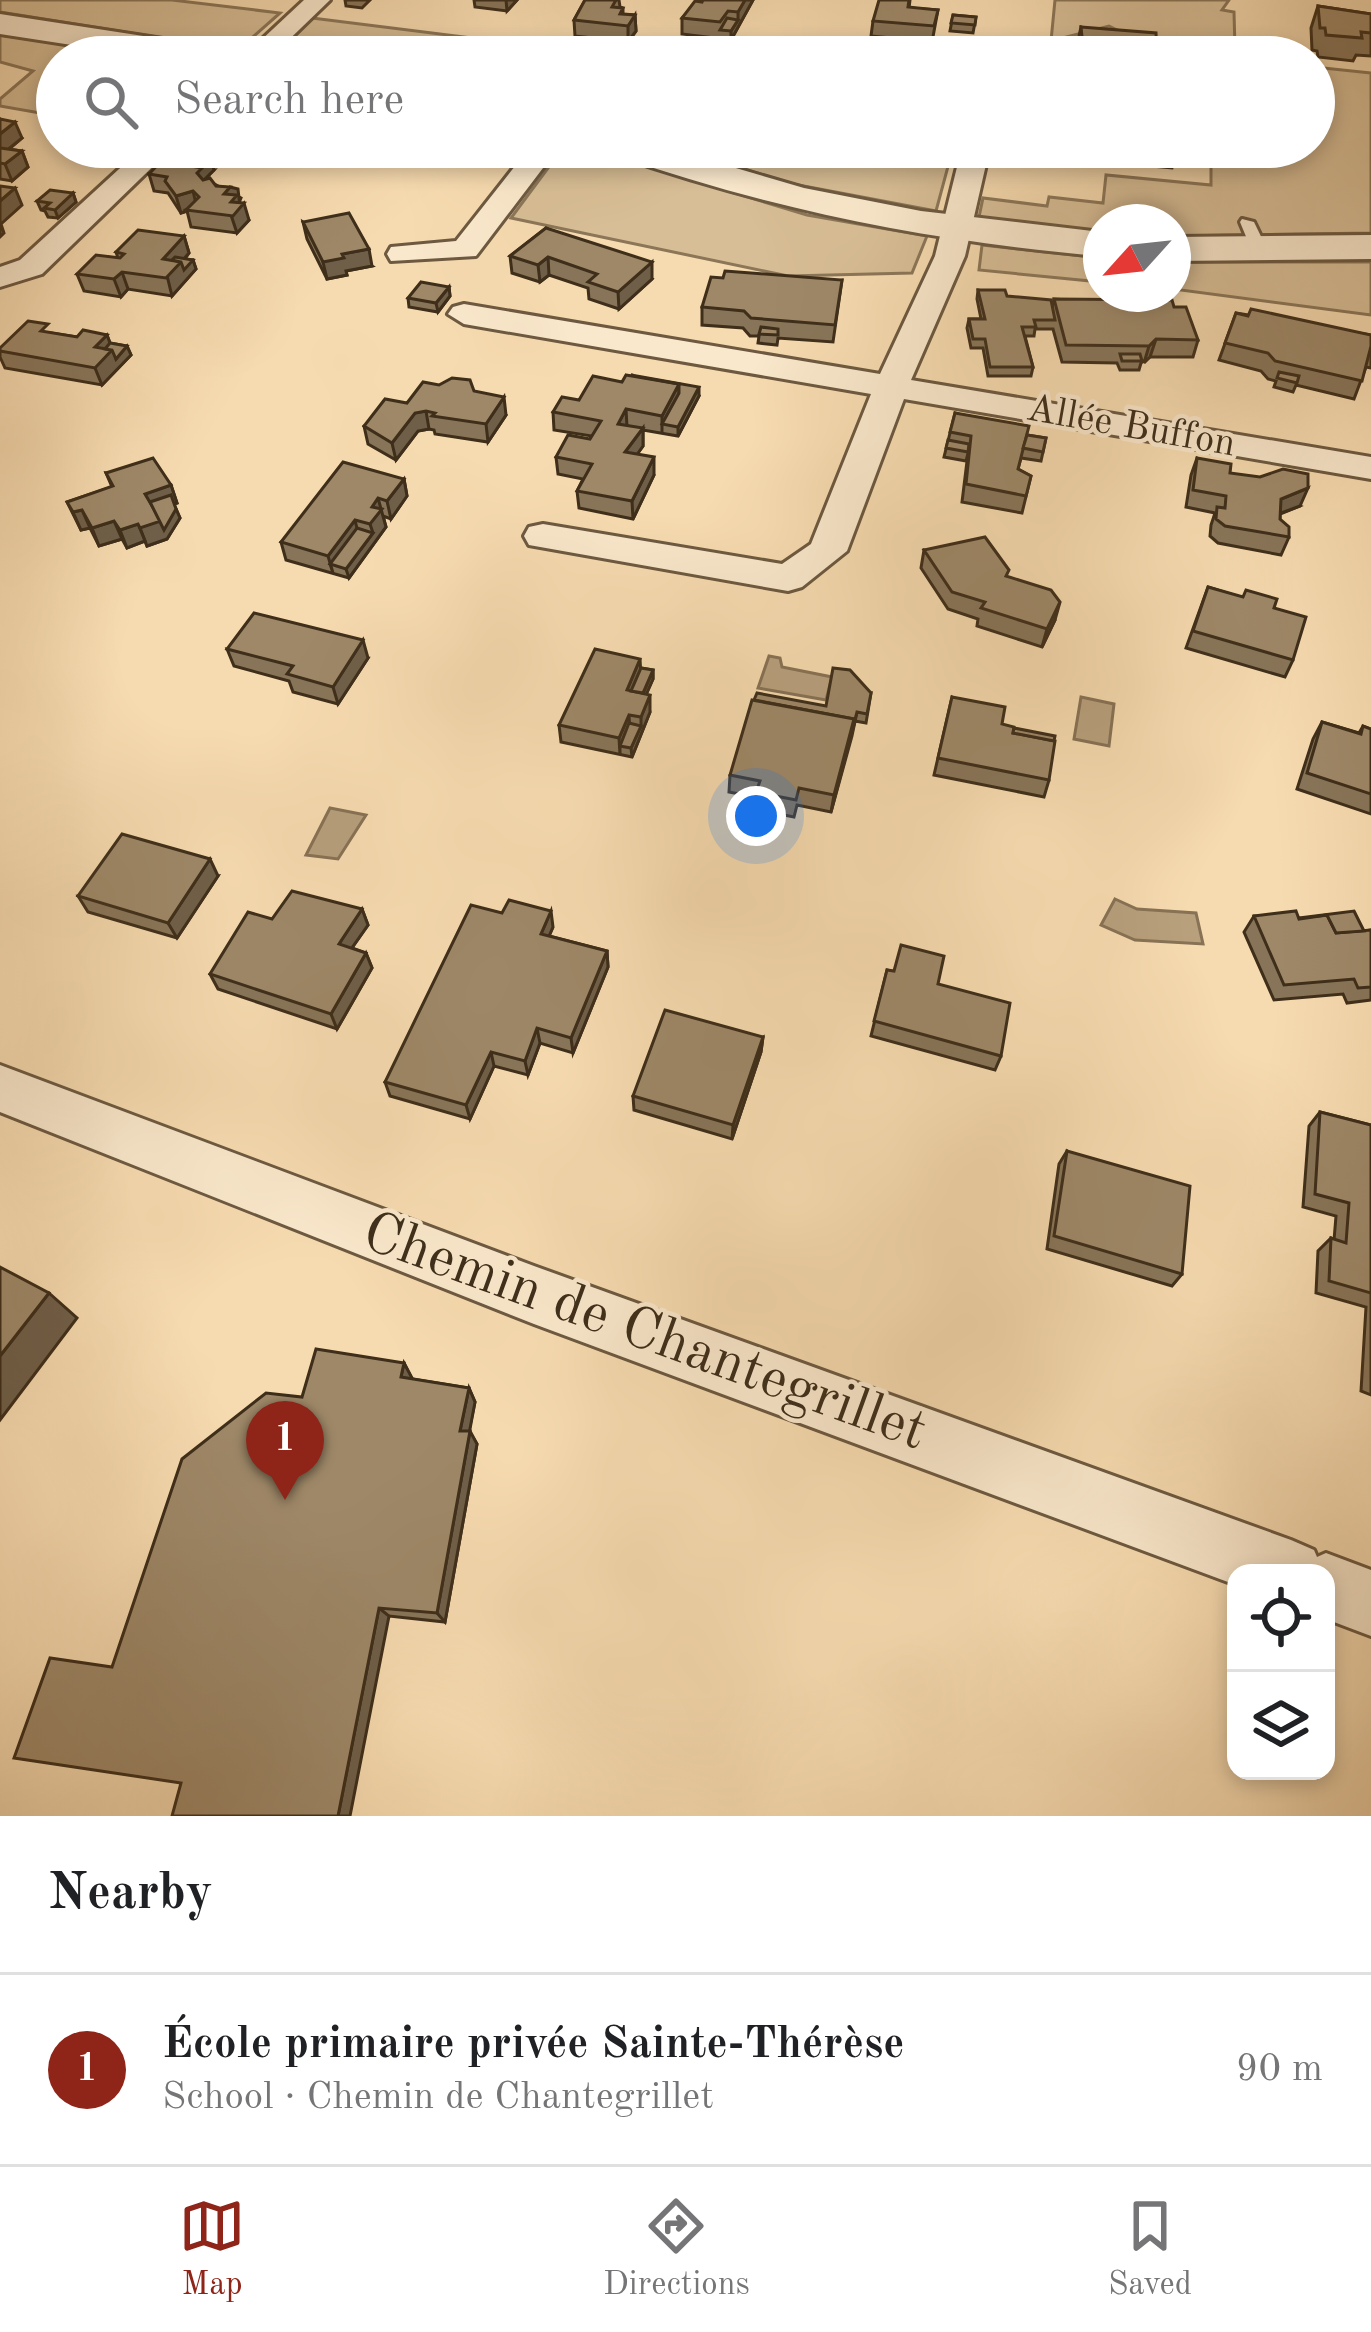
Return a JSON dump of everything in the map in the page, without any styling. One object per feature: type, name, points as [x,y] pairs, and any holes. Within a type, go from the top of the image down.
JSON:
[{"type":"street","points":[[279,36],[318,0]]},
{"type":"street","points":[[0,24],[78,36]]},
{"type":"street","points":[[0,278],[31,267],[137,168]]},
{"type":"street","points":[[402,254],[465,249],[529,168]]},
{"type":"street","points":[[694,168],[750,186],[958,228],[1083,242]]},
{"type":"street","points":[[543,536],[788,578],[828,551],[891,386],[950,256],[971,168]]},
{"type":"street","points":[[1191,246],[1253,236],[1371,247]]},
{"type":"street","name":"Allée Buffon","points":[[464,314],[1371,468]]},
{"type":"street","name":"Chemin de Chantegrillet","points":[[0,1088],[478,1274],[1267,1564]]},
{"type":"street","points":[[1335,1589],[1371,1603]]},
{"type":"shaded area","points":[[0,0],[172,0],[280,13],[254,36],[150,36],[0,12]]},
{"type":"shaded area","points":[[1055,0],[1229,0],[1222,10],[1234,12],[1235,36],[1129,36],[1109,26],[1051,36]]},
{"type":"shaded area","points":[[312,18],[456,36],[294,36]]},
{"type":"shaded area","points":[[0,35],[36,40],[36,112],[0,106],[0,99],[33,71],[0,62]]},
{"type":"shaded area","points":[[1335,69],[1371,73],[1371,233],[1191,236],[1191,204],[1083,204],[1083,232],[988,223],[979,217],[983,198],[1047,206],[1049,197],[1103,203],[1106,175],[1211,185],[1211,168],[1335,168]]},
{"type":"shaded area","points":[[548,168],[651,168],[807,215],[927,236],[912,273],[788,276],[511,218]]},
{"type":"shaded area","points":[[741,168],[948,168],[936,211],[793,184]]},
{"type":"shaded area","points":[[982,245],[1083,256],[1083,280],[979,270]]},
{"type":"shaded area","points":[[1191,262],[1371,262],[1371,315],[1191,291]]},
{"type":"shaded area","points":[[769,656],[780,658],[782,667],[832,677],[826,700],[758,688]]},
{"type":"shaded area","points":[[1081,697],[1114,704],[1109,746],[1074,739]]},
{"type":"shaded area","points":[[330,808],[366,815],[338,859],[306,855]]},
{"type":"shaded area","points":[[1115,899],[1137,909],[1196,913],[1203,944],[1135,940],[1101,925]]},
{"type":"building","points":[[585,0],[616,0],[612,7],[623,8],[620,14],[635,15],[628,26],[574,20]]},
{"type":"building","points":[[745,0],[738,12],[728,11],[720,22],[682,18],[695,1]]},
{"type":"building","points":[[879,0],[909,0],[908,7],[938,10],[934,26],[873,21]]},
{"type":"building","points":[[1318,6],[1371,14],[1371,33],[1361,32],[1362,38],[1326,35],[1325,28],[1320,28]]},
{"type":"building","points":[[953,15],[976,17],[975,25],[951,23]]},
{"type":"building","points":[[727,18],[738,20],[731,31],[720,30]]},
{"type":"building","points":[[1081,27],[1156,36],[1082,36]]},
{"type":"building","points":[[0,119],[15,122],[0,134]]},
{"type":"building","points":[[0,148],[22,151],[5,164],[0,163]]},
{"type":"building","points":[[155,168],[202,168],[197,173],[203,180],[210,178],[216,186],[230,187],[224,194],[237,195],[231,202],[244,203],[233,216],[186,210],[199,197],[193,191],[176,196],[167,177],[149,174]]},
{"type":"building","points":[[0,186],[15,188],[0,201]]},
{"type":"building","points":[[50,190],[73,193],[55,210],[44,208],[50,203],[37,201]]},
{"type":"building","points":[[349,213],[369,249],[323,262],[303,222]]},
{"type":"building","points":[[546,228],[652,262],[618,292],[588,282],[597,274],[548,257],[538,265],[510,256]]},
{"type":"building","points":[[138,230],[184,236],[163,259],[181,262],[166,278],[122,272],[114,279],[77,274],[96,255],[120,258],[124,254],[116,252]]},
{"type":"building","points":[[172,260],[193,260],[184,270],[181,262]]},
{"type":"building","points":[[725,271],[842,280],[835,325],[751,318],[744,311],[702,307],[711,277],[723,278]]},
{"type":"building","points":[[421,282],[449,287],[436,303],[408,298]]},
{"type":"building","points":[[978,290],[1005,290],[1007,296],[1051,300],[1055,320],[1034,320],[1036,327],[1022,327],[1033,367],[990,367],[985,339],[973,339],[969,319],[985,319]]},
{"type":"building","points":[[1054,299],[1083,299],[1083,312],[1188,312],[1198,340],[1156,339],[1149,346],[1066,345]]},
{"type":"building","points":[[1251,309],[1371,335],[1362,381],[1275,361],[1268,353],[1225,343],[1236,313],[1248,316]]},
{"type":"building","points":[[28,321],[48,324],[41,331],[77,337],[83,330],[107,335],[95,347],[112,350],[95,368],[0,351]]},
{"type":"building","points":[[761,327],[778,329],[778,335],[759,334]]},
{"type":"building","points":[[110,343],[127,346],[116,359],[112,350],[105,349]]},
{"type":"building","points":[[1120,354],[1140,354],[1142,361],[1122,361]]},
{"type":"building","points":[[1279,372],[1299,376],[1297,383],[1277,378]]},
{"type":"building","points":[[626,375],[679,384],[662,416],[626,409],[618,424],[643,428],[625,452],[654,457],[632,501],[577,491],[592,464],[556,457],[568,435],[590,439],[601,421],[553,412],[562,397],[579,400],[593,376],[622,382]]},
{"type":"building","points":[[631,375],[699,387],[678,427],[662,424],[679,384]]},
{"type":"building","points":[[452,378],[470,380],[474,391],[504,397],[486,424],[432,416],[435,413],[426,411],[415,413],[392,443],[364,426],[385,399],[407,403],[423,382],[439,385]]},
{"type":"building","points":[[955,413],[1029,426],[1018,469],[1031,476],[1026,496],[966,484],[971,436],[950,432]]},
{"type":"building","points":[[1027,435],[1046,438],[1043,452],[1023,448]]},
{"type":"building","points":[[948,440],[969,444],[968,452],[946,448]]},
{"type":"building","points":[[153,458],[171,485],[145,494],[161,521],[140,528],[138,524],[120,530],[114,521],[92,528],[82,510],[73,512],[67,502],[113,486],[106,473]]},
{"type":"building","points":[[1197,458],[1231,464],[1230,473],[1260,477],[1283,469],[1308,474],[1308,488],[1281,499],[1280,519],[1289,527],[1289,537],[1225,526],[1216,519],[1217,507],[1225,508],[1226,496],[1193,490]]},
{"type":"building","points":[[343,462],[404,479],[387,501],[378,498],[372,507],[382,509],[370,524],[355,520],[328,556],[281,542]]},
{"type":"building","points":[[171,495],[176,509],[164,530],[150,502]]},
{"type":"building","points":[[357,528],[373,533],[346,569],[330,564]]},
{"type":"building","points":[[985,537],[1009,570],[1006,576],[1051,590],[1060,602],[1047,629],[981,608],[985,602],[952,592],[924,550]]},
{"type":"building","points":[[1208,587],[1243,597],[1246,590],[1277,599],[1274,608],[1306,617],[1293,660],[1193,631]]},
{"type":"building","points":[[254,613],[363,640],[333,687],[287,674],[293,666],[227,649]]},
{"type":"building","points":[[595,649],[640,659],[627,690],[650,695],[641,717],[629,715],[619,738],[559,725]]},
{"type":"building","points":[[641,668],[653,670],[643,693],[631,691]]},
{"type":"building","points":[[833,668],[850,670],[871,693],[867,714],[857,712],[853,727],[854,719],[754,700],[757,693],[826,706]]},
{"type":"building","points":[[952,697],[1005,707],[1002,724],[1014,727],[1013,733],[1055,741],[1049,780],[938,758]]},
{"type":"building","points":[[752,700],[854,719],[834,795],[799,788],[796,800],[756,792],[760,781],[730,775]]},
{"type":"building","points":[[1322,722],[1361,734],[1363,726],[1371,729],[1371,794],[1307,773]]},
{"type":"building","points":[[629,723],[641,726],[631,748],[620,746]]},
{"type":"building","points":[[1014,728],[1055,736],[1054,741],[1013,733]]},
{"type":"building","points":[[122,834],[210,859],[168,923],[78,896]]},
{"type":"building","points":[[292,891],[362,909],[339,944],[366,953],[331,1014],[210,974],[248,912],[272,919]]},
{"type":"building","points":[[509,900],[551,911],[541,934],[607,951],[571,1038],[537,1028],[525,1061],[491,1052],[466,1105],[385,1082],[471,905],[502,913]]},
{"type":"building","points":[[1296,911],[1299,919],[1327,915],[1336,933],[1371,930],[1371,987],[1358,988],[1354,979],[1284,985],[1254,916]]},
{"type":"building","points":[[1354,911],[1364,931],[1336,933],[1327,915],[1299,918]]},
{"type":"building","points":[[901,945],[944,956],[938,984],[1010,1003],[1001,1056],[874,1021],[887,970],[894,971]]},
{"type":"building","points":[[665,1010],[763,1037],[733,1125],[633,1096]]},
{"type":"building","points":[[1320,1112],[1371,1125],[1371,1293],[1329,1281],[1331,1238],[1346,1243],[1349,1203],[1315,1194]]},
{"type":"building","points":[[1067,1151],[1190,1186],[1182,1274],[1054,1236]]},
{"type":"building","points":[[0,1267],[49,1293],[0,1356]]},
{"type":"building","points":[[316,1349],[404,1363],[401,1377],[469,1388],[460,1431],[470,1431],[437,1613],[379,1608],[338,1816],[172,1816],[181,1783],[14,1758],[50,1658],[112,1667],[182,1459],[266,1393],[302,1397]]},
{"type":"place","name":"École primaire privée Sainte-Thérèse","points":[[285,1500]]}]
